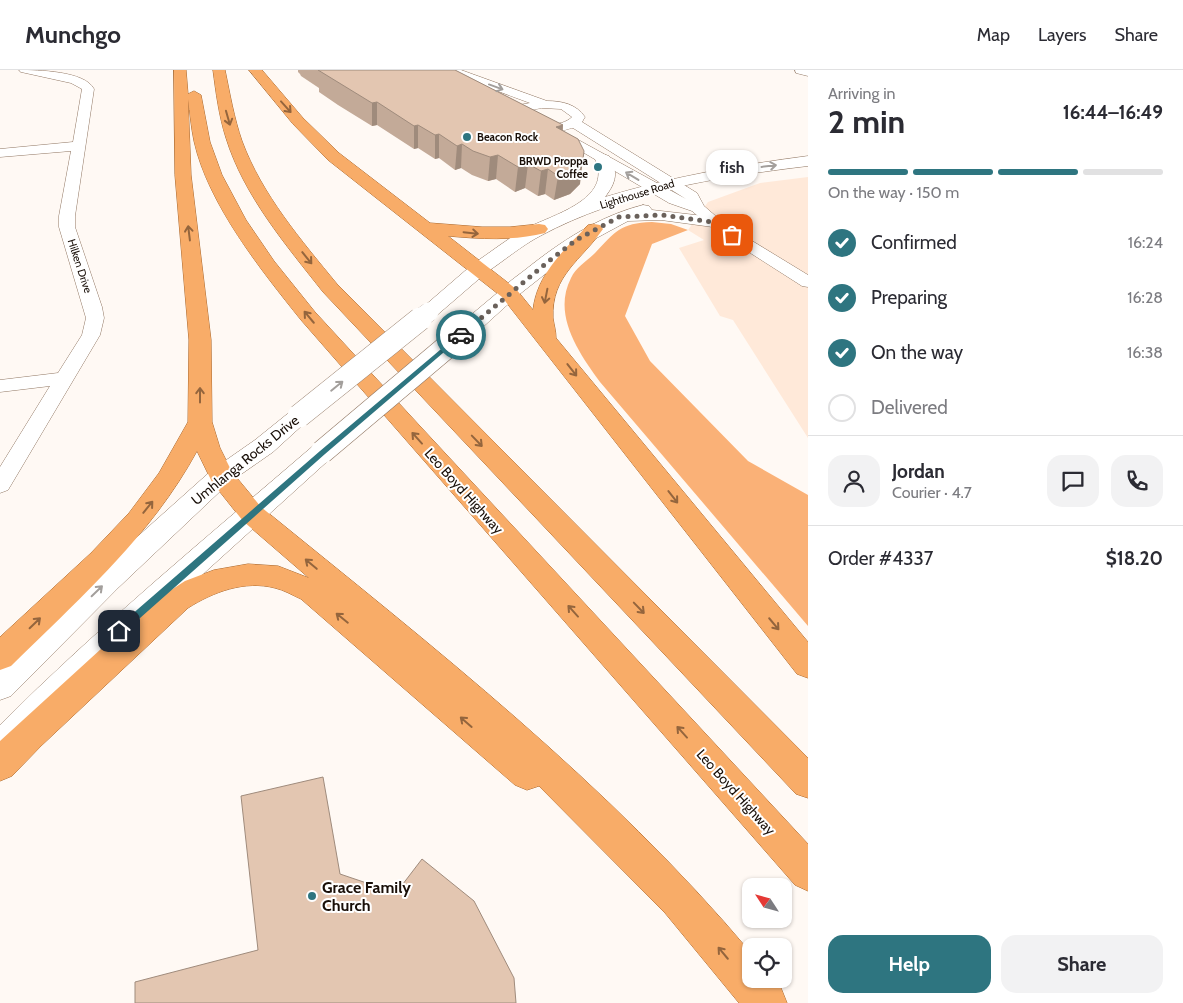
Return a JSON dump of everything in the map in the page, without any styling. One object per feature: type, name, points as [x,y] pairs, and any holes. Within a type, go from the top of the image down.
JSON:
[{"type":"highway","points":[[180,70],[183,175],[200,340],[200,422],[208,448],[221,476],[252,514],[498,723],[666,886],[766,1003]]},
{"type":"highway","name":"Leo Boyd Highway","points":[[192,70],[194,104],[202,142],[214,175],[237,220],[267,265],[308,316],[398,417],[808,872]]},
{"type":"highway","points":[[219,70],[226,112],[237,148],[246,168],[266,202],[330,288],[808,782]]},
{"type":"highway","points":[[255,70],[288,110],[333,156],[422,227],[480,268],[509,293],[808,665]]},
{"type":"highway","points":[[422,227],[494,235],[514,234],[539,229]]},
{"type":"highway","points":[[546,337],[542,314],[548,285],[566,258],[594,230]]},
{"type":"highway","points":[[0,657],[87,574],[137,521],[169,479],[200,422]]},
{"type":"highway","points":[[0,765],[29,735],[178,600],[196,589],[228,577],[248,575],[278,577],[289,580],[311,592],[406,670],[520,768],[666,886]]},
{"type":"street","name":"Hilken Drive","points":[[0,485],[91,335],[95,318],[67,227],[69,195],[88,89],[86,85],[74,80],[25,70]]},
{"type":"street","points":[[450,70],[544,104],[574,110],[579,117],[575,123],[562,127],[545,127],[529,124],[514,112],[529,106],[544,104]]},
{"type":"street","points":[[801,70],[808,72]]},
{"type":"street","points":[[436,72],[480,94]]},
{"type":"street","points":[[575,123],[670,183],[695,202],[713,222],[808,282]]},
{"type":"street","points":[[545,127],[674,200]]},
{"type":"street","points":[[0,153],[78,146]]},
{"type":"street","points":[[568,217],[605,188],[608,172],[604,159]]},
{"type":"street","name":"Lighthouse Road","points":[[480,268],[539,229],[653,188],[744,169],[808,161]]},
{"type":"street","name":"Lighthouse Road","points":[[509,293],[550,260],[594,230],[619,217],[674,200],[695,202],[752,182],[808,172]]},
{"type":"street","points":[[619,217],[662,215],[713,222]]},
{"type":"street","name":"Umhlanga Rocks Drive","points":[[0,686],[108,580],[221,476],[264,446],[429,312],[480,268]]},
{"type":"street","points":[[0,748],[35,710],[105,643],[322,452],[509,293]]},
{"type":"street","points":[[0,386],[65,378]]},
{"type":"shaded area","points":[[808,177],[808,438],[733,320],[720,316],[679,248],[704,240],[688,230],[708,202],[760,183]]},
{"type":"shaded area","points":[[652,222],[671,224],[688,230],[652,244],[625,316],[650,361],[748,461],[808,495],[808,626],[600,382],[584,359],[570,333],[566,320],[566,292],[571,278],[576,271],[619,230],[632,224]]},
{"type":"building","points":[[318,70],[455,70],[563,125],[556,127],[578,139],[584,151],[583,159],[574,170],[558,176],[548,169],[541,171],[528,164],[518,167],[498,155],[490,157],[473,151],[462,144],[457,146],[439,134],[435,135],[418,125],[414,126],[377,102],[372,103]]},
{"type":"building","name":"Grace Family Church","points":[[323,777],[340,874],[396,893],[422,859],[474,901],[514,978],[516,1003],[135,1003],[135,982],[258,950],[241,796]]},
{"type":"way so far","points":[[461,335],[509,293],[576,240],[619,217],[648,214],[713,222],[732,235]]},
{"type":"place","name":"Beacon Rock","points":[[467,137]]},
{"type":"place","name":"BRWD Proppa Coffee","points":[[598,167]]},
{"type":"place","name":"fish","points":[[732,235]]},
{"type":"place","name":"Grace Family Church","points":[[312,896]]},
{"type":"route","points":[[119,631],[322,452],[371,413],[461,335]]}]
